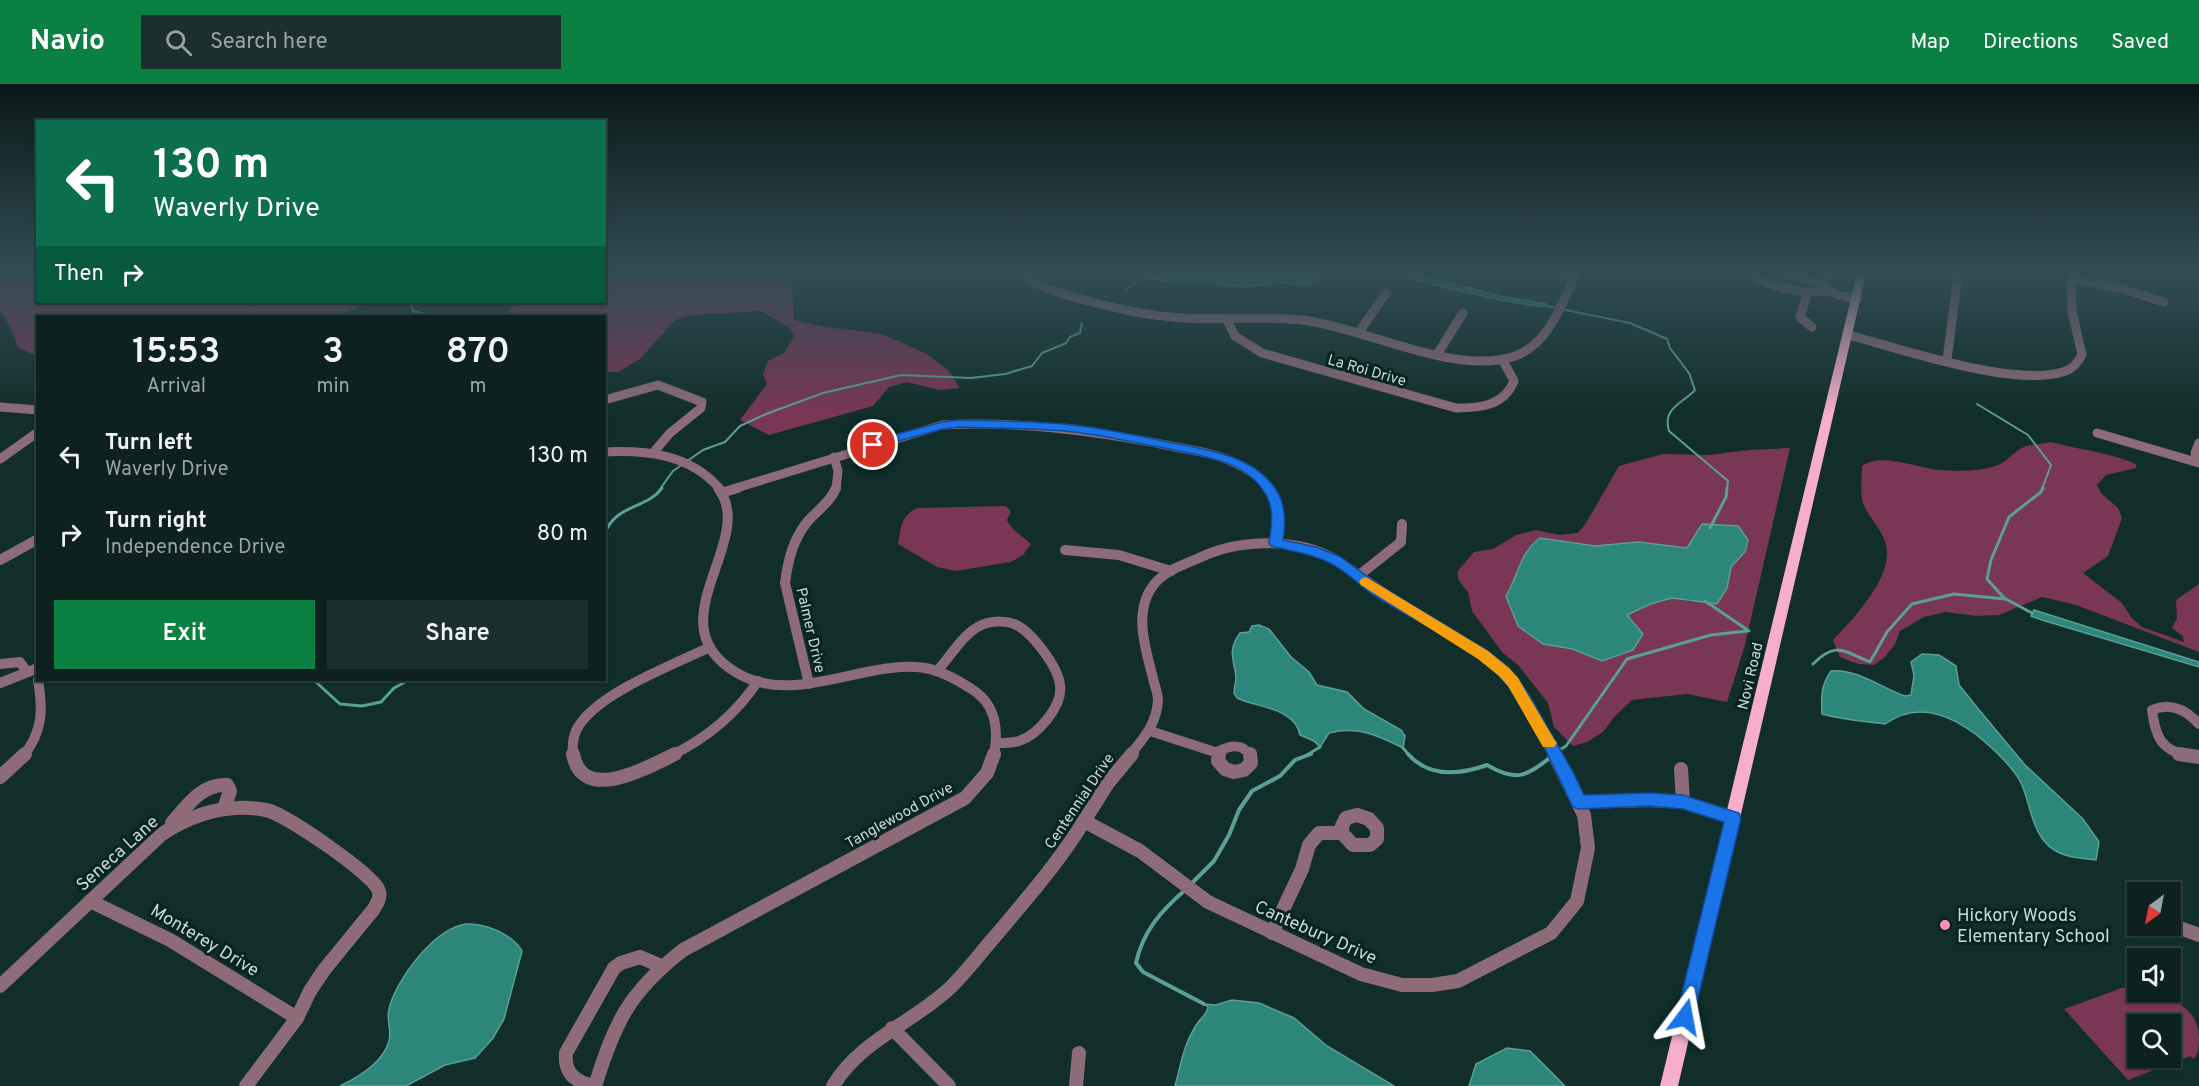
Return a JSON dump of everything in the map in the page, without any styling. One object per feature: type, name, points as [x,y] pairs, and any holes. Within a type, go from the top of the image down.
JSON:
[{"type":"main road","name":"Novi Road","points":[[1669,1086],[1852,321]]},
{"type":"street","name":"La Roi Drive","points":[[1227,321],[1233,335],[1245,345],[1262,353],[1444,406],[1483,407],[1504,400],[1512,390],[1514,381],[1502,359]]},
{"type":"street","points":[[1302,321],[1332,325],[1438,353],[1480,360],[1514,357],[1536,344],[1552,321]]},
{"type":"street","points":[[1359,332],[1367,321]]},
{"type":"street","points":[[1438,353],[1458,321]]},
{"type":"street","points":[[1805,321],[1812,327]]},
{"type":"street","points":[[1947,360],[1952,321]]},
{"type":"street","points":[[1849,335],[1947,360],[2023,376],[2042,376],[2072,368],[2082,355],[2074,321]]},
{"type":"street","points":[[606,399],[658,385],[702,402],[701,408],[670,433],[653,453]]},
{"type":"street","points":[[0,407],[36,410]]},
{"type":"street","points":[[1483,407],[1490,415]]},
{"type":"street","points":[[722,493],[922,430],[959,423],[1033,425],[1102,432],[1209,454],[1232,461],[1252,473],[1268,487],[1277,504],[1280,520],[1275,543]]},
{"type":"street","points":[[0,459],[36,433]]},
{"type":"street","points":[[2097,433],[2198,463]]},
{"type":"street","points":[[2198,463],[2194,453],[2199,443]]},
{"type":"street","points":[[606,454],[653,453],[693,465],[714,482],[722,493],[728,514],[706,606],[704,631],[708,648],[643,680],[602,704],[580,722],[572,744],[573,760],[578,769],[589,776],[610,780],[676,755],[716,728],[745,700],[758,681]]},
{"type":"street","name":"Palmer Drive","points":[[809,684],[785,583],[786,569],[794,541],[801,530],[837,490],[840,473],[834,457]]},
{"type":"street","points":[[1358,576],[1401,542],[1402,524]]},
{"type":"street","points":[[0,560],[36,539]]},
{"type":"street","name":"Centennial Drive","points":[[833,1086],[840,1074],[862,1051],[891,1028],[932,1003],[952,986],[1050,872],[1108,783],[1150,731],[1158,698],[1142,638],[1143,607],[1156,582],[1171,571],[1209,553],[1232,546],[1275,543],[1311,550],[1334,559],[1358,576]]},
{"type":"street","points":[[1065,550],[1102,551],[1151,562],[1171,571]]},
{"type":"street","name":"Cantebury Drive","points":[[1084,821],[1142,854],[1185,888],[1272,933],[1361,974],[1401,985],[1432,985],[1458,981],[1551,933],[1576,901],[1588,848],[1584,815],[1567,776],[1527,704],[1504,672],[1483,655],[1377,591],[1358,576]]},
{"type":"street","points":[[938,670],[964,640],[988,623],[1013,623],[1026,631],[1056,674],[1060,685],[1058,698],[1047,718],[1032,734],[1018,742],[996,743]]},
{"type":"street","name":"Tanglewood Drive","points":[[594,1086],[616,1021],[639,988],[661,966],[683,950],[965,798],[985,779],[993,760],[996,718],[981,696],[960,679],[938,670],[907,666],[879,668],[809,684],[792,685],[758,681],[728,667],[708,648]]},
{"type":"street","points":[[0,664],[20,662],[35,673]]},
{"type":"street","points":[[0,682],[35,673]]},
{"type":"street","points":[[0,777],[29,750],[40,728],[43,719],[36,681]]},
{"type":"street","points":[[2199,724],[2187,712],[2176,707],[2162,705],[2152,710],[2154,732],[2159,742],[2173,752],[2199,757]]},
{"type":"street","points":[[1150,731],[1218,753]]},
{"type":"street","points":[[1681,769],[1683,802]]},
{"type":"street","points":[[162,834],[194,800],[219,784],[227,785],[230,791],[224,809]]},
{"type":"street","points":[[1578,802],[1650,800],[1683,802],[1733,818]]},
{"type":"street","name":"Seneca Lane","points":[[0,986],[162,834],[190,818],[224,809],[275,812],[367,874],[377,885],[379,899],[373,910],[324,970],[297,1018],[246,1086]]},
{"type":"street","points":[[1272,933],[1302,869],[1309,845],[1319,833],[1341,833]]},
{"type":"street","name":"Monterey Drive","points":[[90,901],[135,919],[165,935],[297,1018]]},
{"type":"street","points":[[2181,928],[2199,935]]},
{"type":"street","points":[[594,1086],[581,1084],[570,1075],[565,1067],[566,1053],[609,974],[621,963],[632,958],[640,957],[661,966]]},
{"type":"street","points":[[891,1028],[949,1086]]},
{"type":"street","points":[[1076,1086],[1079,1053]]},
{"type":"shaded area","points":[[7,321],[36,321],[36,356],[19,348]]},
{"type":"shaded area","points":[[606,321],[674,321],[640,359],[618,372],[606,372]]},
{"type":"shaded area","points":[[778,321],[797,321],[882,334],[927,354],[949,371],[960,388],[939,390],[907,382],[889,387],[873,406],[769,435],[740,420],[767,384],[763,374],[768,361],[784,353],[794,336],[790,328]]},
{"type":"shaded area","points":[[2051,442],[2105,454],[2136,464],[2136,468],[2106,475],[2097,485],[2101,493],[2118,508],[2122,518],[2108,556],[2083,573],[2122,603],[2131,617],[2142,627],[2184,642],[2183,636],[2172,628],[2177,618],[2176,600],[2199,584],[2199,652],[2076,605],[2042,597],[1999,615],[1976,616],[1946,612],[1924,617],[1900,631],[1895,644],[1885,657],[1874,665],[1858,664],[1840,657],[1833,640],[1872,594],[1885,566],[1887,552],[1882,534],[1863,503],[1862,466],[1879,460],[1938,470],[1976,470],[1998,465],[2024,447]]},
{"type":"shaded area","points":[[1790,448],[1745,645],[1727,702],[1687,694],[1632,700],[1615,716],[1603,732],[1587,742],[1573,746],[1554,727],[1548,703],[1519,666],[1502,652],[1472,611],[1468,592],[1459,581],[1457,572],[1474,552],[1493,549],[1516,535],[1536,530],[1560,535],[1578,533],[1619,466],[1663,454],[1709,455]],"holes":[[[1540,538],[1595,546],[1665,545],[1687,548],[1695,540],[1745,552],[1731,567],[1727,588],[1692,602],[1672,598],[1650,604],[1626,615],[1636,624],[1633,650],[1602,661],[1573,649],[1543,644],[1518,626],[1507,596],[1523,558]]]},
{"type":"shaded area","points":[[1006,506],[1011,512],[1007,520],[1031,544],[1023,555],[1011,562],[956,571],[937,567],[898,544],[905,519],[917,508]]},
{"type":"shaded area","points":[[1702,524],[1738,526],[1748,540],[1745,552],[1731,567],[1727,588],[1717,604],[1672,598],[1650,604],[1627,615],[1643,634],[1633,650],[1602,661],[1573,649],[1543,644],[1518,626],[1506,596],[1523,558],[1540,538],[1595,546],[1638,542],[1687,548]]},
{"type":"shaded area","points":[[2034,610],[2199,662],[2199,667],[2042,620],[2031,616]]},
{"type":"shaded area","points":[[1259,625],[1269,629],[1291,657],[1309,672],[1317,685],[1347,692],[1364,709],[1401,730],[1405,736],[1403,748],[1358,731],[1329,733],[1320,747],[1314,741],[1300,735],[1297,726],[1284,714],[1237,698],[1234,693],[1236,677],[1232,650],[1240,633],[1249,632],[1252,626]]},
{"type":"shaded area","points":[[1922,654],[1939,655],[1956,666],[1959,685],[1980,711],[2025,765],[2083,819],[2099,842],[2096,860],[2068,856],[2050,847],[2040,836],[2016,774],[1983,740],[1957,722],[1943,716],[1914,712],[1885,724],[1822,714],[1822,691],[1831,671],[1849,673],[1868,679],[1896,693],[1911,695],[1914,675],[1911,662]]},
{"type":"shaded area","points":[[466,924],[481,925],[497,931],[512,939],[522,951],[504,1019],[493,1038],[475,1058],[445,1065],[406,1086],[340,1086],[376,1063],[386,1049],[390,1037],[388,1013],[393,997],[399,984],[418,957],[441,935]]},
{"type":"shaded area","points":[[2127,988],[2127,1002],[2176,1002],[2193,1017],[2197,1026],[2199,1046],[2197,1053],[2194,1059],[2190,1056],[2181,1059],[2181,1014],[2127,1014],[2127,1068],[2159,1068],[2128,1080],[2064,1009]]},
{"type":"shaded area","points":[[1232,1000],[1259,1003],[1294,1018],[1327,1046],[1394,1086],[1175,1086],[1188,1041],[1207,1010],[1208,1007],[1204,1004],[1216,1005]]},
{"type":"shaded area","points":[[1507,1048],[1530,1051],[1565,1086],[1469,1086],[1476,1064]]},
{"type":"waterway","points":[[1619,321],[1630,323],[1667,339],[1670,348],[1689,373],[1695,390],[1674,407],[1668,417],[1669,431],[1728,481],[1727,489]]},
{"type":"waterway","points":[[660,489],[673,471],[703,450],[725,442],[740,426],[766,414],[823,393],[901,375],[971,378],[1005,374],[1032,366],[1042,353],[1066,343],[1070,337],[1080,333],[1082,323]]},
{"type":"waterway","points":[[1977,404],[2028,435],[2051,465],[2042,489]]},
{"type":"waterway","points":[[606,531],[616,517],[648,500],[662,488]]},
{"type":"waterway","points":[[1710,528],[1726,497],[1727,488]]},
{"type":"waterway","points":[[2032,613],[2004,598],[1987,579],[1991,560],[2009,517],[2043,488]]},
{"type":"waterway","points":[[1813,664],[1834,650],[1840,650],[1870,662],[1887,632],[1912,604],[1954,594],[2005,599]]},
{"type":"waterway","points":[[1705,601],[1749,631]]},
{"type":"waterway","points":[[1558,751],[1566,746],[1627,659],[1711,635],[1747,631]]},
{"type":"waterway","points":[[317,683],[340,704],[362,706],[381,702],[394,688],[407,681]]},
{"type":"waterway","points":[[1307,755],[1320,747]]},
{"type":"waterway","points":[[1403,748],[1409,755]]},
{"type":"waterway","points":[[1192,883],[1214,861],[1229,835],[1239,810],[1252,791],[1280,776],[1295,760],[1311,754]]},
{"type":"waterway","points":[[1409,755],[1416,762],[1435,771],[1466,771],[1487,765],[1513,775],[1527,773],[1551,757]]},
{"type":"waterway","points":[[1185,890],[1154,922],[1143,941],[1136,963],[1143,972],[1204,1004]]},
{"type":"slow traffic","points":[[1366,582],[1493,662],[1513,682],[1549,743]]},
{"type":"place","name":"Hickory Woods Elementary School","points":[[1945,925]]},
{"type":"route","points":[[873,445],[922,430],[959,423],[1064,428],[1102,432],[1209,454],[1232,461],[1252,473],[1268,487],[1277,504],[1280,520],[1275,543],[1311,550],[1334,559],[1377,591],[1483,655],[1504,672],[1527,704],[1567,776],[1578,802],[1650,800],[1683,802],[1733,818],[1685,1017]]}]
